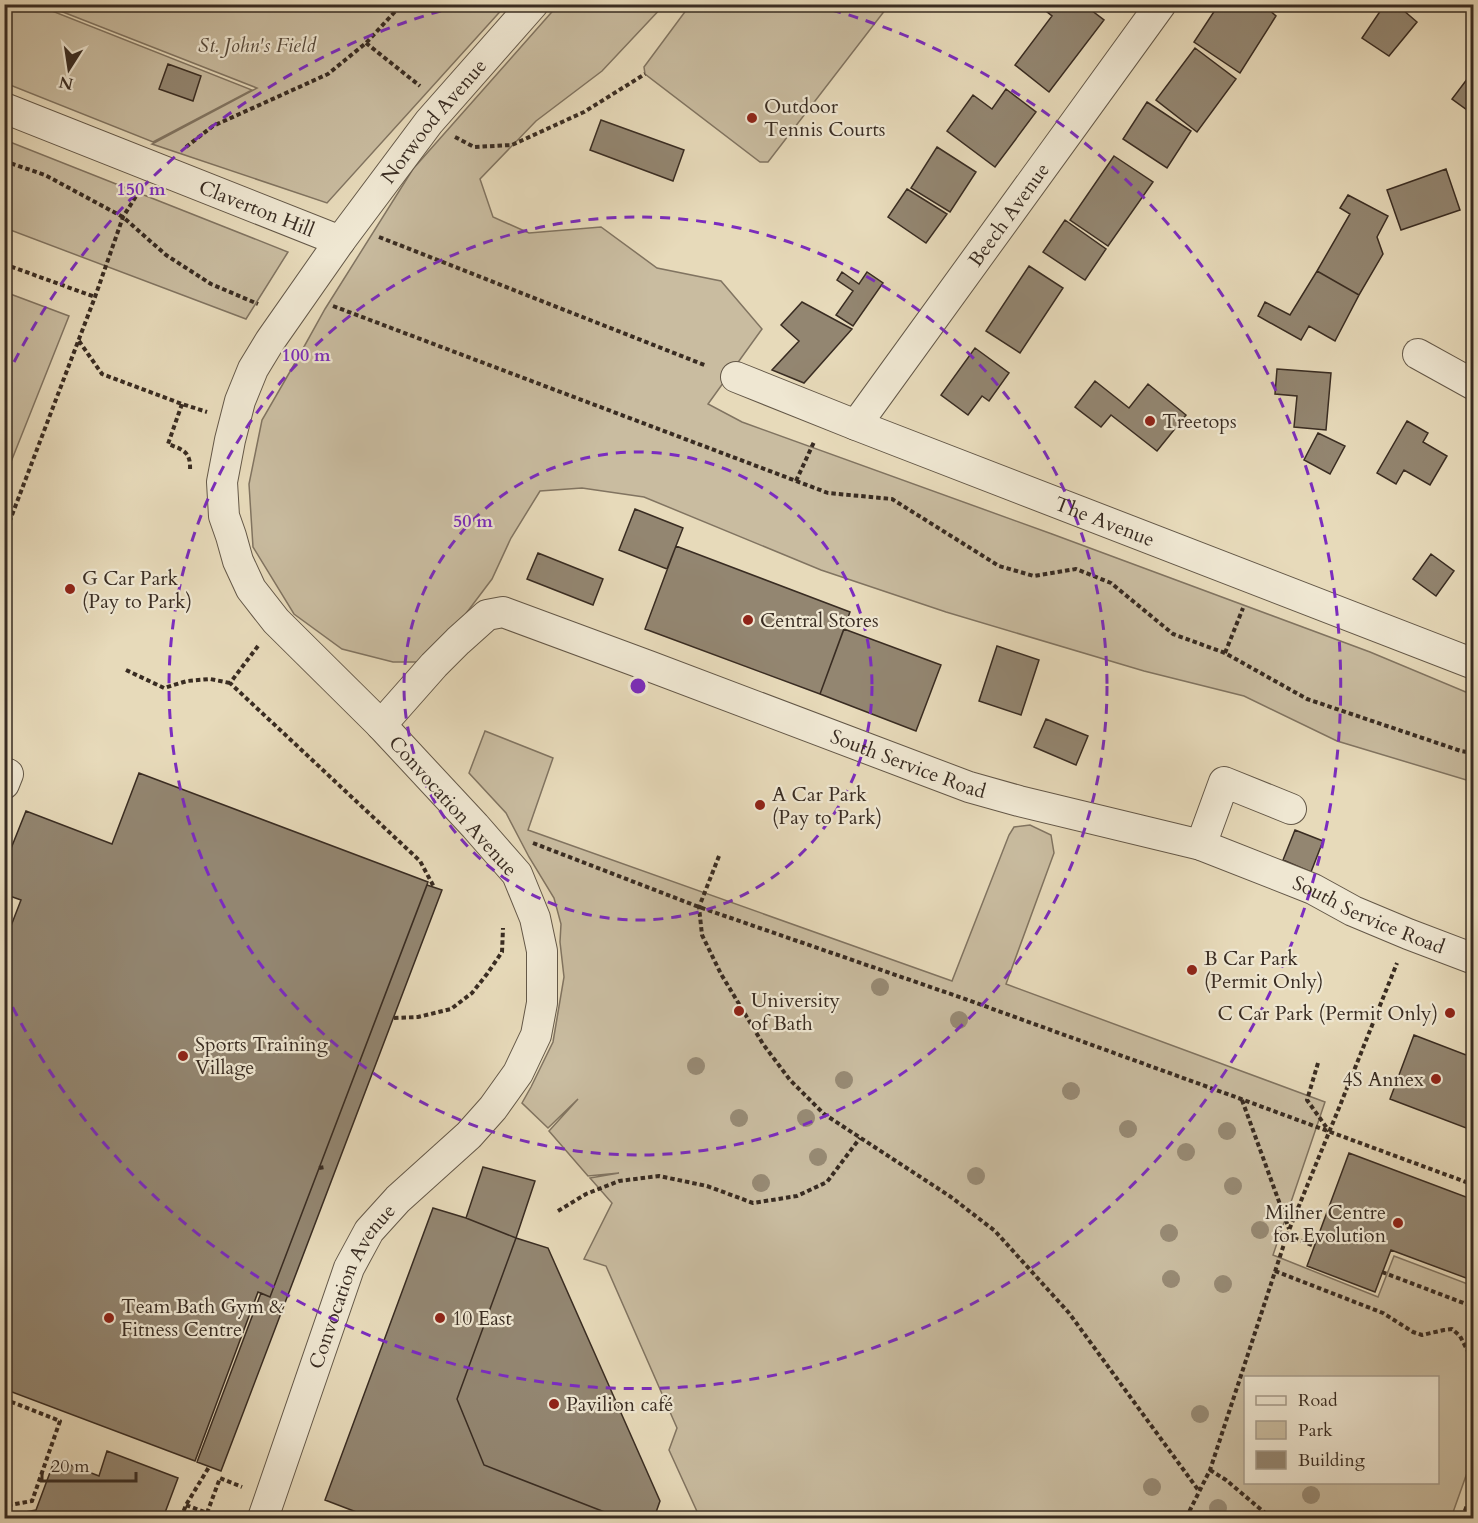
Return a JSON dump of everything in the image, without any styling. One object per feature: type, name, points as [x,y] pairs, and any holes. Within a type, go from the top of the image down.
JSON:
[{"type":"street","name":"Norwood Avenue","points":[[346,233],[429,122],[533,4]]},
{"type":"street","name":"Beech Avenue","points":[[856,425],[1161,4]]},
{"type":"street","name":"Claverton Hill","points":[[4,108],[158,168],[346,233]]},
{"type":"street","name":"Convocation Avenue","points":[[267,1508],[349,1268],[369,1231],[493,1108],[518,1073],[536,1035],[542,1003],[542,951],[535,918],[517,874],[476,826],[381,725],[276,621],[251,589],[238,561],[224,516],[222,482],[230,440],[240,401],[253,369],[302,294],[346,233]]},
{"type":"street","points":[[1418,354],[1473,385]]},
{"type":"street","name":"The Avenue","points":[[736,377],[1473,664]]},
{"type":"street","name":"South Service Road","points":[[381,725],[434,665],[487,615],[503,612],[969,787],[1201,846],[1313,889],[1353,911],[1473,959]]},
{"type":"street","points":[[1201,846],[1224,782],[1292,809]]},
{"type":"path","points":[[158,168],[213,126],[328,74],[366,44],[402,4]]},
{"type":"path","points":[[366,44],[421,87],[429,122],[474,147],[512,145],[584,112],[645,74]]},
{"type":"path","points":[[4,161],[45,175],[123,217],[166,255],[211,284],[249,301]]},
{"type":"path","points":[[4,536],[79,341],[123,217]]},
{"type":"path","points":[[346,233],[736,377]]},
{"type":"path","points":[[4,264],[95,297]]},
{"type":"path","points":[[302,294],[828,493],[892,499],[999,566],[1034,576],[1076,569],[1111,583],[1173,634],[1225,653],[1307,699],[1461,752],[1473,753]]},
{"type":"path","points":[[79,341],[102,374],[182,405]]},
{"type":"path","points":[[795,481],[827,414]]},
{"type":"path","points":[[1225,653],[1253,579]]},
{"type":"path","points":[[230,683],[262,640]]},
{"type":"path","points":[[126,670],[164,688],[188,681],[210,679],[230,683],[420,861],[434,887]]},
{"type":"path","points":[[525,840],[699,907],[968,1000],[1473,1185]]},
{"type":"path","points":[[719,856],[699,907],[702,935],[721,974],[763,1044],[790,1080],[824,1114],[951,1197],[995,1231],[1069,1313],[1199,1491]]},
{"type":"path","points":[[393,1018],[418,1017],[451,1009],[472,993],[502,952],[504,924]]},
{"type":"path","points":[[1186,1518],[1210,1470],[1289,1229],[1408,934]]},
{"type":"path","points":[[1318,1063],[1307,1100],[1329,1132]]},
{"type":"path","points":[[1241,1099],[1289,1229]]},
{"type":"path","points":[[558,1211],[586,1194],[619,1181],[659,1176],[707,1186],[753,1203],[797,1196],[827,1182],[860,1138]]},
{"type":"path","points":[[319,1168],[325,1167]]},
{"type":"path","points":[[1287,1235],[1314,1246]]},
{"type":"path","points":[[1275,1271],[1383,1312],[1413,1332],[1422,1335],[1452,1329],[1460,1336],[1473,1363]]},
{"type":"path","points":[[1382,1272],[1473,1307]]},
{"type":"path","points":[[4,1399],[60,1421],[32,1501],[4,1506]]},
{"type":"path","points":[[181,1518],[186,1504],[209,1467]]},
{"type":"path","points":[[1210,1470],[1226,1480],[1271,1518]]},
{"type":"path","points":[[186,1504],[207,1513],[220,1478],[267,1508]]},
{"type":"path","points":[[1462,1518],[1473,1488]]},
{"type":"green space","points":[[4,5],[37,5],[252,90],[153,142],[5,83]]},
{"type":"green space","name":"St. John's Field","points":[[45,5],[506,5],[327,203],[152,144],[257,88]]},
{"type":"green space","points":[[558,5],[664,5],[602,71],[536,121],[480,179],[493,217],[529,233],[601,227],[657,268],[721,281],[762,329],[708,404],[742,422],[1370,652],[1473,695],[1473,782],[1337,741],[1244,696],[1144,671],[946,612],[821,570],[644,497],[582,488],[540,491],[511,538],[492,579],[449,636],[420,662],[393,662],[342,649],[294,614],[253,547],[249,484],[262,420],[325,309],[413,169]]},
{"type":"green space","name":"Outdoor Tennis Courts","points":[[690,5],[889,5],[768,162],[760,162],[645,74],[644,67]]},
{"type":"green space","points":[[4,140],[288,252],[246,319],[5,228]]},
{"type":"green space","points":[[4,292],[69,316],[5,477]]},
{"type":"green space","points":[[485,731],[553,758],[528,830],[952,981],[1014,827],[1030,825],[1051,835],[1054,853],[1006,984],[1325,1102],[1273,1255],[1378,1297],[1394,1256],[1473,1286],[1473,1456],[1451,1518],[700,1518],[669,1450],[677,1428],[606,1266],[584,1259],[612,1203],[590,1178],[619,1173],[588,1176],[549,1131],[578,1099],[548,1128],[522,1103],[553,1042],[564,977],[560,942],[561,924],[554,898],[506,813],[469,773]]},
{"type":"building","points":[[1037,4],[1083,4],[1104,20],[1049,92],[1015,65],[1052,16]]},
{"type":"building","points":[[1219,4],[1262,4],[1276,16],[1240,73],[1194,42]]},
{"type":"building","points":[[1385,4],[1396,4],[1417,22],[1389,56],[1362,38]]},
{"type":"building","points":[[1195,48],[1236,79],[1197,132],[1156,100]]},
{"type":"building","points":[[168,64],[201,76],[193,101],[159,89]]},
{"type":"building","points":[[1474,70],[1474,115],[1452,99]]},
{"type":"building","points":[[1006,89],[1036,112],[995,167],[947,131],[973,95],[992,109]]},
{"type":"building","points":[[1147,102],[1191,131],[1167,168],[1123,139]]},
{"type":"building","points":[[601,120],[684,150],[673,181],[590,150]]},
{"type":"building","points":[[937,147],[976,172],[950,212],[911,188]]},
{"type":"building","points":[[1114,156],[1153,182],[1108,246],[1070,220]]},
{"type":"building","points":[[1446,169],[1460,210],[1401,230],[1387,190]]},
{"type":"building","points":[[907,189],[947,214],[926,243],[888,217]]},
{"type":"building","points":[[1348,195],[1388,216],[1377,237],[1383,254],[1359,295],[1317,271],[1350,214],[1340,208]]},
{"type":"building","points":[[1065,220],[1106,249],[1085,280],[1043,252]]},
{"type":"building","points":[[1029,266],[1063,288],[1020,353],[986,331]]},
{"type":"building","points":[[1317,271],[1359,295],[1335,341],[1309,326],[1301,340],[1258,316],[1265,302],[1290,315]]},
{"type":"building","points":[[842,272],[859,284],[867,272],[883,283],[853,326],[836,315],[853,291],[837,280]]},
{"type":"building","points":[[802,302],[852,329],[804,383],[772,370],[799,341],[781,325]]},
{"type":"building","points":[[975,348],[1009,373],[989,401],[982,396],[968,415],[941,395]]},
{"type":"building","points":[[1277,369],[1331,373],[1326,430],[1294,427],[1297,396],[1275,394]]},
{"type":"building","name":"Treetops","points":[[1095,381],[1129,408],[1148,384],[1186,415],[1157,451],[1111,415],[1101,427],[1075,407]]},
{"type":"building","points":[[1407,421],[1428,433],[1423,442],[1447,456],[1430,485],[1404,470],[1396,484],[1377,473]]},
{"type":"building","points":[[1318,433],[1345,446],[1330,474],[1304,460]]},
{"type":"building","points":[[635,509],[683,528],[667,569],[619,550]]},
{"type":"building","name":"Central Stores","points":[[676,546],[850,612],[820,694],[645,629]]},
{"type":"building","points":[[538,553],[603,579],[593,605],[527,579]]},
{"type":"building","points":[[1431,554],[1454,571],[1436,596],[1413,579]]},
{"type":"building","points":[[844,629],[941,665],[916,731],[820,694]]},
{"type":"building","points":[[997,646],[1039,660],[1021,715],[979,701]]},
{"type":"building","points":[[1046,719],[1088,736],[1076,765],[1034,747]]},
{"type":"building","name":"Sports Training Village","points":[[139,773],[428,882],[270,1297],[258,1292],[195,1461],[4,1389],[4,944],[21,900],[4,894],[4,866],[26,811],[112,844]]},
{"type":"building","points":[[1295,830],[1323,841],[1311,872],[1283,860]]},
{"type":"building","points":[[427,885],[442,890],[221,1471],[197,1462],[261,1293],[270,1297]]},
{"type":"building","name":"4S Annex","points":[[1414,1035],[1474,1058],[1474,1131],[1390,1099]]},
{"type":"building","name":"Milner Centre for Evolution","points":[[1349,1153],[1474,1200],[1474,1281],[1391,1250],[1375,1292],[1307,1266]]},
{"type":"building","points":[[483,1167],[535,1181],[516,1238],[466,1218]]},
{"type":"building","name":"10 East","points":[[433,1208],[466,1218],[516,1238],[457,1399],[484,1465],[620,1518],[372,1518],[325,1500]]},
{"type":"building","name":"10 East","points":[[516,1238],[548,1248],[660,1501],[654,1518],[620,1518],[484,1465],[457,1399]]},
{"type":"building","points":[[107,1451],[178,1478],[163,1518],[4,1518],[4,1516],[36,1510],[55,1459],[99,1476]]},
{"type":"place","name":"Outdoor Tennis Courts","points":[[752,118]]},
{"type":"place","name":"Treetops","points":[[1150,421]]},
{"type":"place","name":"G Car Park (Pay to Park)","points":[[70,589]]},
{"type":"place","name":"Central Stores","points":[[748,620]]},
{"type":"place","name":"A Car Park (Pay to Park)","points":[[760,805]]},
{"type":"place","name":"B Car Park (Permit Only)","points":[[1192,970]]},
{"type":"place","name":"University of Bath","points":[[739,1011]]},
{"type":"place","name":"C Car Park (Permit Only)","points":[[1450,1013]]},
{"type":"place","name":"Sports Training Village","points":[[183,1056]]},
{"type":"place","name":"4S Annex","points":[[1436,1079]]},
{"type":"place","name":"Milner Centre for Evolution","points":[[1398,1223]]},
{"type":"place","name":"Team Bath Gym & Fitness Centre","points":[[109,1318]]},
{"type":"place","name":"10 East","points":[[440,1318]]},
{"type":"place","name":"Pavilion café","points":[[554,1404]]}]
